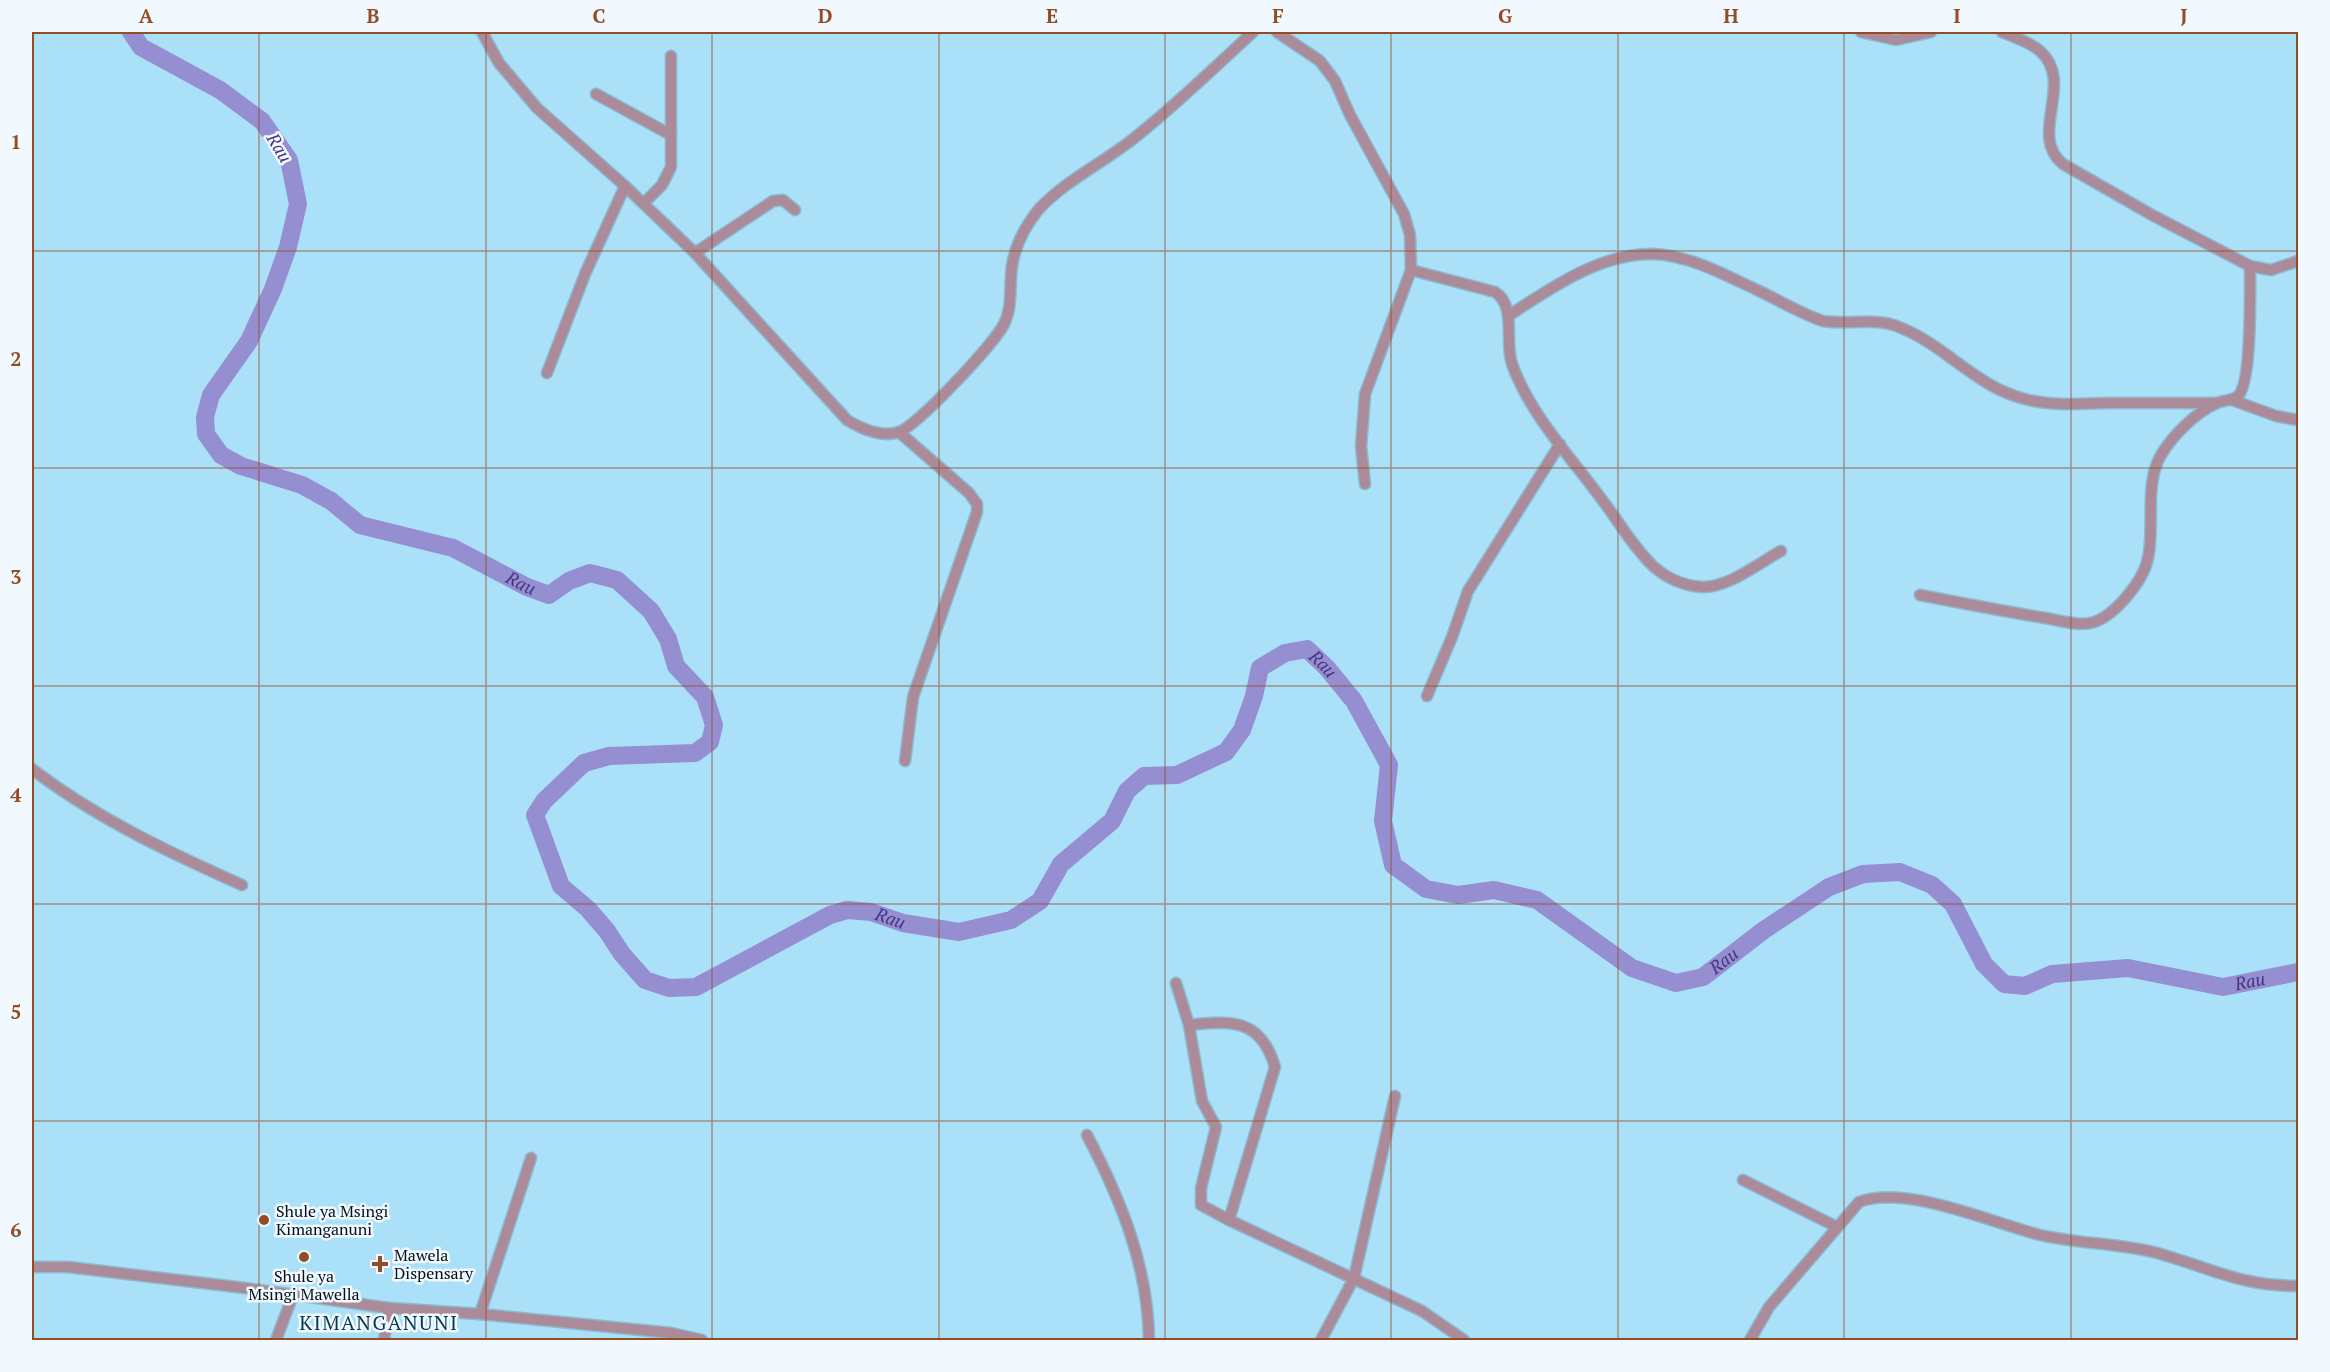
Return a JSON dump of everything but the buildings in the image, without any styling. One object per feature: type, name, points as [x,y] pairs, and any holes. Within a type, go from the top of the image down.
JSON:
[{"type":"street","points":[[482,32],[500,63],[537,108],[644,203],[695,253],[847,420],[862,429],[877,433],[899,432],[927,410],[981,354],[1003,326],[1009,310],[1012,265],[1018,245],[1040,209],[1055,195],[1137,136],[1253,32]]},
{"type":"street","points":[[1277,32],[1320,61],[1335,81],[1350,115],[1404,214],[1412,249],[1411,270],[1365,394],[1360,421],[1365,484]]},
{"type":"street","points":[[1861,32],[1896,40],[1930,32]]},
{"type":"street","points":[[2002,32],[2039,50],[2054,73],[2055,92],[2048,140],[2054,156],[2152,215],[2250,266],[2271,270],[2298,261]]},
{"type":"street","points":[[644,203],[667,178],[673,155],[670,135],[671,56]]},
{"type":"street","points":[[596,94],[670,135]]},
{"type":"street","points":[[547,373],[585,274],[625,186]]},
{"type":"street","points":[[695,253],[773,201],[783,200],[795,210]]},
{"type":"street","points":[[1508,316],[1553,287],[1594,266],[1629,256],[1654,254],[1695,263],[1823,321],[1839,323],[1862,321],[1899,327],[1916,335],[1977,378],[2006,393],[2026,400],[2088,404],[2216,403],[2232,400],[2276,416],[2298,420]]},
{"type":"street","points":[[2232,400],[2243,390],[2247,371],[2250,266]]},
{"type":"street","points":[[1411,270],[1495,292],[1506,301],[1511,360],[1532,406],[1633,544],[1654,567],[1672,579],[1705,587],[1727,581],[1781,551]]},
{"type":"street","points":[[1920,595],[2076,623],[2090,623],[2104,616],[2131,592],[2148,561],[2154,477],[2159,458],[2168,443],[2216,403]]},
{"type":"street","points":[[899,432],[969,493],[977,504],[977,512],[913,697],[905,761]]},
{"type":"street","points":[[1427,696],[1468,591],[1560,444]]},
{"type":"street","points":[[32,769],[106,819],[155,846],[242,885]]},
{"type":"street","points":[[1176,983],[1189,1025],[1202,1101],[1216,1127],[1200,1202],[1204,1207],[1229,1221],[1422,1311],[1464,1341]]},
{"type":"street","points":[[1189,1025],[1230,1021],[1244,1026],[1262,1038],[1275,1067],[1229,1221]]},
{"type":"street","points":[[1321,1341],[1354,1278],[1395,1096]]},
{"type":"street","points":[[1087,1135],[1112,1183],[1142,1271],[1149,1341]]},
{"type":"street","points":[[480,1314],[531,1158]]},
{"type":"street","points":[[1743,1180],[1837,1227]]},
{"type":"street","points":[[1750,1341],[1769,1307],[1859,1202],[1873,1196],[1914,1199],[2042,1235],[2158,1253],[2249,1283],[2298,1286]]},
{"type":"street","points":[[32,1267],[68,1267],[389,1308],[480,1314],[702,1341]]},
{"type":"street","points":[[276,1341],[293,1295]]},
{"type":"street","points":[[384,1341],[389,1308]]},
{"type":"waterway","name":"Rau","points":[[131,32],[141,47],[220,90],[262,121],[289,160],[298,204],[288,247],[273,289],[249,341],[211,395],[205,417],[206,434],[221,455],[241,466],[302,485],[331,501],[360,525],[453,548],[527,587],[549,595],[569,581],[590,573],[617,580],[651,611],[668,639],[676,666],[705,697],[714,725],[710,742],[695,753],[609,756],[584,763],[544,801],[535,815],[561,886],[588,909],[645,980],[669,988],[696,987],[830,915],[847,910],[871,912],[903,923],[959,932],[1011,920],[1040,901],[1061,864],[1112,821],[1127,791],[1144,776],[1177,775],[1226,752],[1242,730],[1254,696],[1260,668],[1285,653],[1307,649],[1327,668],[1354,701],[1389,765],[1383,821],[1393,865],[1426,889],[1458,895],[1494,890],[1537,900],[1632,968],[1676,983],[1703,977],[1764,930],[1829,887],[1863,874],[1900,872],[1932,885],[1953,904],[1984,964],[2004,984],[2025,986],[2052,974],[2128,968],[2223,987],[2298,972]]},
{"type":"place","name":"Shule ya Msingi Kimanganuni","points":[[264,1220]]},
{"type":"place","name":"Shule ya Msingi Mawella","points":[[304,1257]]},
{"type":"place","name":"Mawela Dispensary","points":[[380,1264]]},
{"type":"district","name":"KIMANGANUNI","points":[[379,1323]]}]
